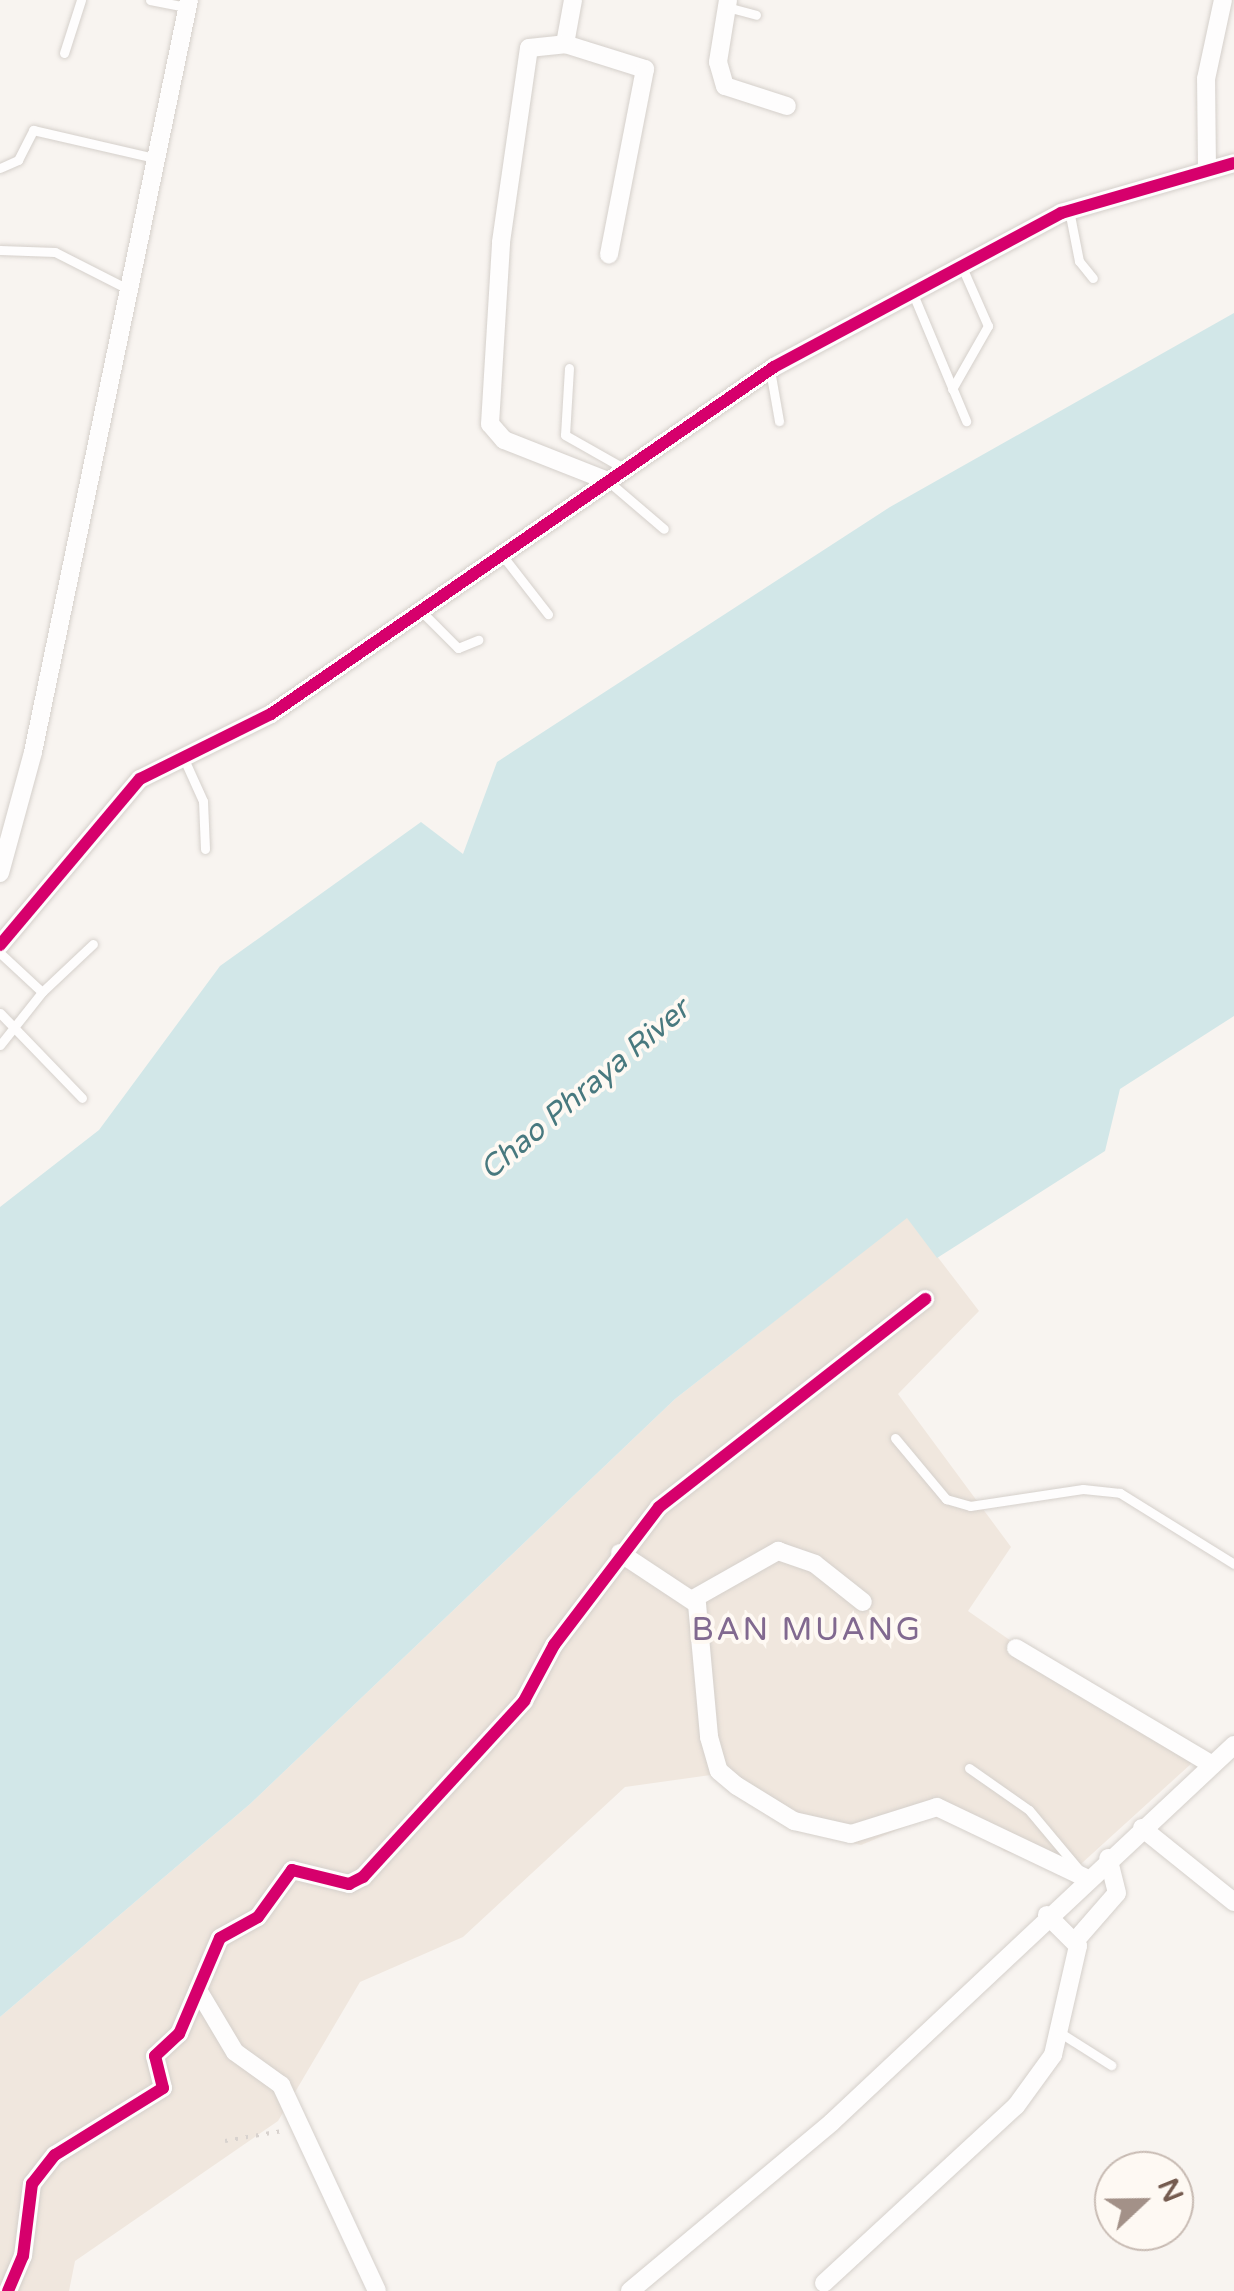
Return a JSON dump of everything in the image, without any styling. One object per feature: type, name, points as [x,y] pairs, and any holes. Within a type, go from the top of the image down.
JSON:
[{"type":"street","points":[[565,44],[573,0]]},
{"type":"street","points":[[1208,170],[1206,79],[1222,0]]},
{"type":"street","points":[[728,3],[718,62],[725,86],[787,106]]},
{"type":"street","points":[[0,873],[33,752],[126,288],[188,4]]},
{"type":"street","points":[[608,481],[504,440],[490,424],[520,63],[529,48],[565,44],[635,60],[646,76],[609,255]]},
{"type":"street","points":[[0,944],[105,812],[140,780],[184,759],[422,612],[770,370],[1070,210],[1234,162]]},
{"type":"street","points":[[8,2291],[24,2256],[32,2184],[55,2155],[163,2088],[155,2056],[179,2034],[220,1938],[258,1916],[292,1870],[349,1884],[362,1877],[524,1701],[620,1553],[658,1507],[925,1298]]},
{"type":"street","points":[[693,1598],[778,1551],[815,1564],[863,1602]]},
{"type":"street","points":[[620,1553],[693,1598]]},
{"type":"street","points":[[693,1598],[710,1744],[737,1786],[794,1821],[852,1834],[934,1807],[950,1810],[1006,1847],[1084,1875]]},
{"type":"street","points":[[1016,1648],[1212,1765]]},
{"type":"street","points":[[630,2291],[832,2122],[1048,1915],[1084,1875],[1234,1745]]},
{"type":"street","points":[[1142,1828],[1234,1902]]},
{"type":"street","points":[[824,2283],[1016,2106],[1059,2032],[1080,1936],[1112,1902],[1108,1858]]},
{"type":"street","points":[[1048,1915],[1080,1936]]},
{"type":"street","points":[[198,1990],[235,2052],[280,2085],[377,2291]]},
{"type":"lane","points":[[64,53],[82,0]]},
{"type":"lane","points":[[150,0],[188,4]]},
{"type":"lane","points":[[728,3],[756,15]]},
{"type":"lane","points":[[0,168],[18,160],[33,130],[154,158]]},
{"type":"lane","points":[[1070,210],[1079,261],[1093,278]]},
{"type":"lane","points":[[0,250],[54,252],[126,288]]},
{"type":"lane","points":[[952,389],[988,326],[962,267]]},
{"type":"lane","points":[[913,294],[966,422]]},
{"type":"lane","points":[[569,368],[565,435],[625,469]]},
{"type":"lane","points":[[770,370],[779,421]]},
{"type":"lane","points":[[608,481],[664,529]]},
{"type":"lane","points":[[502,554],[548,614]]},
{"type":"lane","points":[[422,612],[458,648],[478,640]]},
{"type":"lane","points":[[184,759],[203,801],[205,850]]},
{"type":"lane","points":[[0,1044],[42,992],[93,944]]},
{"type":"lane","points":[[0,953],[42,992]]},
{"type":"lane","points":[[0,1013],[82,1098]]},
{"type":"lane","points":[[895,1438],[946,1499],[970,1506],[1083,1489],[1120,1493],[1234,1564]]},
{"type":"lane","points":[[970,1768],[1029,1810],[1084,1875]]},
{"type":"lane","points":[[1059,2032],[1111,2065]]},
{"type":"path","points":[[225,2141],[255,2142],[298,2124]]},
{"type":"shaded area","points":[[907,1217],[979,1311],[898,1394],[1011,1547],[968,1611],[1092,1697],[1203,1753],[1071,1873],[1004,1851],[948,1809],[861,1845],[789,1829],[725,1773],[625,1787],[463,1937],[360,1982],[278,2121],[75,2261],[69,2291],[0,2291],[0,2017],[250,1804],[675,1399]]},
{"type":"water","name":"Chao Phraya River","points":[[1234,313],[1234,1016],[1120,1089],[1105,1151],[937,1258],[907,1218],[675,1399],[250,1804],[0,2017],[0,1207],[99,1130],[220,966],[421,822],[463,854],[497,762],[890,507]]},
{"type":"cycle path","points":[[0,945],[140,779],[271,714],[774,367],[1061,213],[1234,163]]},
{"type":"cycle path","points":[[8,2291],[23,2256],[32,2184],[55,2155],[163,2088],[155,2056],[179,2034],[220,1938],[258,1917],[292,1870],[349,1884],[363,1877],[524,1701],[554,1645],[659,1507],[925,1299]]},
{"type":"district","name":"BAN MUANG","points":[[807,1630]]}]
